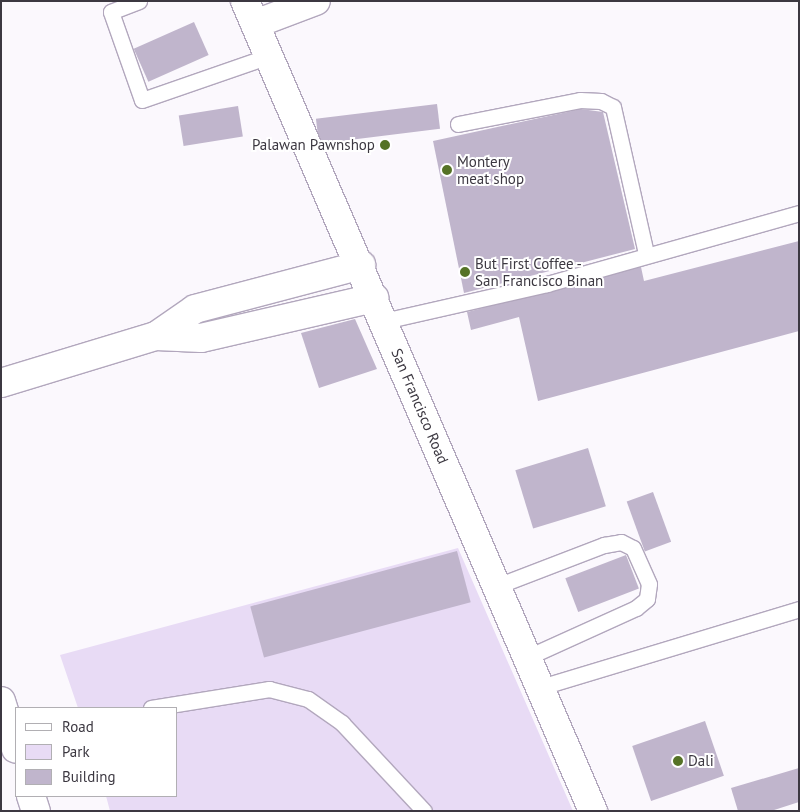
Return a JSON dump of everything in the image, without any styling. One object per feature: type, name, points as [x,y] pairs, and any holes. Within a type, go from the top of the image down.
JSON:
[{"type":"main road","points":[[250,13],[316,1]]},
{"type":"main road","name":"San Francisco Road","points":[[250,13],[594,811]]},
{"type":"main road","points":[[1,383],[156,336],[195,309],[360,265]]},
{"type":"main road","points":[[156,336],[201,338],[379,310]]},
{"type":"main road","points":[[7,706],[15,744]]},
{"type":"main road","points":[[1,762],[15,755]]},
{"type":"main road","points":[[31,797],[36,811]]},
{"type":"lane","points":[[139,1],[111,12],[142,100],[269,56]]},
{"type":"lane","points":[[458,124],[580,100],[601,101],[614,107],[646,254]]},
{"type":"lane","points":[[379,310],[547,284],[646,254],[799,213]]},
{"type":"lane","points":[[497,586],[604,545],[621,542],[633,548],[649,584],[647,599],[636,608],[528,657]]},
{"type":"lane","points":[[541,687],[799,609]]},
{"type":"lane","points":[[157,707],[269,689],[308,698],[342,723],[424,811]]},
{"type":"green space","points":[[458,548],[573,811],[110,811],[106,797],[178,797],[178,707],[78,707],[60,655]]},
{"type":"building","points":[[194,22],[209,55],[148,82],[134,49]]},
{"type":"building","points":[[437,104],[440,129],[319,144],[316,119]]},
{"type":"building","points":[[238,106],[243,137],[184,146],[179,115]]},
{"type":"building","points":[[581,109],[603,112],[635,249],[464,293],[433,141]]},
{"type":"building","points":[[799,241],[799,331],[538,401],[519,317],[471,330],[467,312],[641,267],[644,281]]},
{"type":"building","points":[[355,319],[377,369],[319,388],[301,333]]},
{"type":"building","points":[[588,448],[606,506],[533,529],[515,470]]},
{"type":"building","points":[[653,492],[671,542],[645,551],[627,502]]},
{"type":"building","points":[[457,551],[471,602],[264,658],[250,606]]},
{"type":"building","points":[[626,555],[639,589],[578,612],[565,578]]},
{"type":"building","name":"Dali","points":[[705,721],[724,776],[651,801],[632,746]]},
{"type":"building","points":[[799,768],[799,802],[771,811],[738,811],[731,788]]},
{"type":"place","name":"Palawan Pawnshop","points":[[385,145]]},
{"type":"place","name":"Montery meat shop","points":[[447,170]]},
{"type":"place","name":"But First Coffee - San Francisco Binan","points":[[465,272]]},
{"type":"place","name":"Dali","points":[[678,761]]}]
